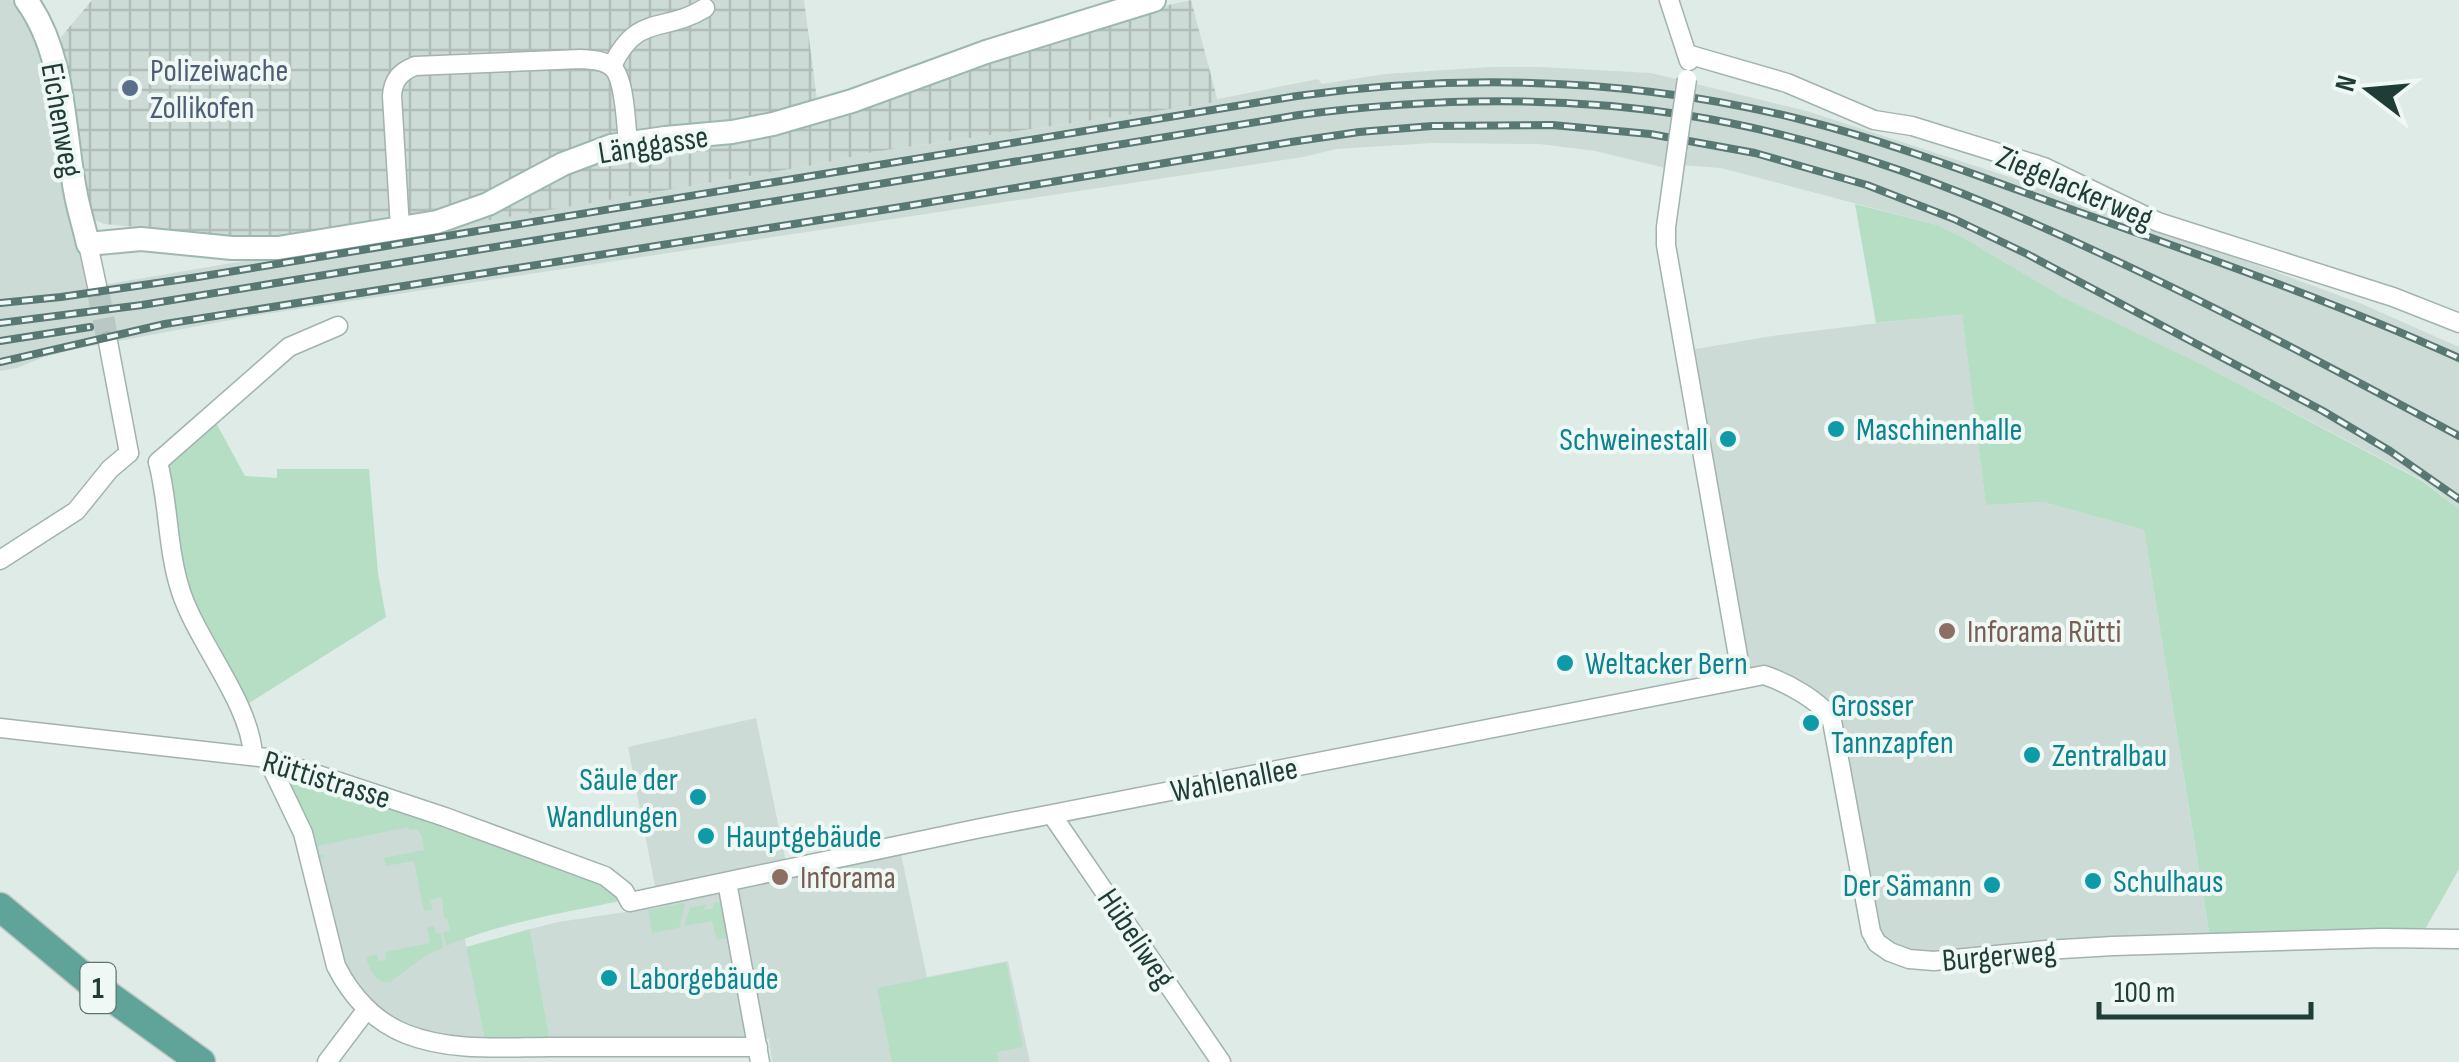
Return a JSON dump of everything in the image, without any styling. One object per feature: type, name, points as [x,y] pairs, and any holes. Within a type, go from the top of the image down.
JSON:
[{"type":"main road","name":"1","points":[[0,908],[90,982],[201,1062]]},
{"type":"street","name":"Eichenweg","points":[[26,0],[44,31],[53,59],[75,194],[88,244]]},
{"type":"street","name":"Länggasse","points":[[88,244],[142,239],[243,249],[278,248],[462,215],[576,158],[628,142],[773,124],[1154,0]]},
{"type":"street","points":[[1669,0],[1689,63],[1666,246],[1742,679]]},
{"type":"street","points":[[612,66],[625,44],[644,28],[706,8]]},
{"type":"street","name":"Ziegelackerweg","points":[[1687,54],[1787,82],[1874,120],[1912,126],[2044,167],[2158,222],[2393,297],[2459,323]]},
{"type":"street","points":[[400,228],[392,86],[405,70],[414,66],[581,59],[603,62],[612,66],[620,79],[628,142]]},
{"type":"street","points":[[88,244],[97,286]]},
{"type":"street","points":[[129,453],[158,462],[289,346],[338,326]]},
{"type":"street","points":[[108,342],[129,453]]},
{"type":"street","points":[[0,560],[76,511],[110,469],[129,453]]},
{"type":"street","points":[[158,462],[180,592],[260,756],[303,833],[336,966],[367,1009],[395,1030],[442,1044],[759,1055],[728,882]]},
{"type":"street","name":"Burgerweg","points":[[1742,679],[1764,675],[1774,678],[1828,714],[1836,738],[1871,932],[1882,947],[1899,956],[1950,962],[2113,946],[2459,939]]},
{"type":"street","name":"Wahlenallee","points":[[630,902],[909,842],[1742,679]]},
{"type":"street","name":"Rüttistrasse","points":[[7,729],[260,756],[604,876],[624,891],[630,902]]},
{"type":"street","name":"Hübeliweg","points":[[1052,815],[1220,1062]]},
{"type":"street","points":[[328,1062],[367,1009]]},
{"type":"shaded area","points":[[0,0],[12,0],[35,36],[43,60],[65,196],[90,287],[873,152],[1217,102],[1318,79],[1322,84],[1385,74],[1490,67],[1651,73],[1807,111],[2092,204],[2362,304],[2459,347],[2459,509],[2422,480],[2063,297],[1937,225],[1721,168],[1680,165],[1674,170],[1595,151],[1539,144],[1433,143],[1336,149],[252,316],[76,349],[0,371]]},
{"type":"shaded area","points":[[92,0],[804,0],[819,115],[1110,18],[1191,0],[1218,102],[873,152],[461,225],[434,210],[256,239],[104,224],[93,219],[61,37]]},
{"type":"shaded area","name":"Inforama Rütti","points":[[1962,313],[1986,505],[2043,502],[2144,530],[2211,945],[1951,961],[1882,947],[1832,721],[1774,678],[1742,679],[1684,351]]},
{"type":"shaded area","name":"Inforama","points":[[756,718],[786,861],[898,840],[927,977],[1008,961],[1030,1062],[772,1062],[769,1039],[550,1041],[530,929],[659,907],[628,747]]},
{"type":"shaded area","points":[[279,767],[441,820],[485,1040],[418,1032],[386,1016],[359,990],[348,972]]},
{"type":"green space","points":[[1855,204],[1937,225],[1964,238],[2063,297],[2201,364],[2422,481],[2459,509],[2459,869],[2423,933],[2210,938],[2144,530],[2043,502],[1986,505],[1962,314],[1876,323]]},
{"type":"green space","points":[[214,419],[245,476],[277,478],[277,469],[369,469],[386,617],[243,707],[185,590],[167,479],[172,458]]},
{"type":"green space","points":[[280,769],[610,883],[620,901],[510,925],[446,946],[443,932],[450,931],[442,897],[429,900],[433,909],[424,911],[414,861],[386,866],[384,858],[424,850],[417,829],[408,827],[318,846],[319,855],[324,854],[319,860]]},
{"type":"green space","points":[[718,902],[727,938],[717,940],[712,921],[684,926],[690,908],[707,904],[706,910]]},
{"type":"green space","points":[[683,903],[679,928],[652,933],[648,910]]},
{"type":"green space","points":[[434,926],[436,933],[441,933],[443,948],[390,982],[374,975],[366,957],[377,954],[378,961],[386,960],[385,952],[430,943],[427,927]]},
{"type":"green space","points":[[530,929],[550,1041],[485,1040],[466,947]]},
{"type":"green space","points":[[1006,962],[1023,1047],[997,1052],[998,1062],[892,1062],[877,988]]},
{"type":"tunnel","points":[[97,286],[108,342]]},
{"type":"railway","points":[[0,303],[198,277],[1297,96],[1486,82],[1675,95],[1799,119],[1947,165],[2278,284],[2459,358]]},
{"type":"railway","points":[[0,323],[142,305],[1299,115],[1444,102],[1588,104],[1740,125],[1848,153],[1953,190],[2152,278],[2459,436]]},
{"type":"railway","points":[[0,362],[165,324],[1291,142],[1432,126],[1552,125],[1650,134],[1755,153],[1867,185],[1954,219],[2323,411],[2459,499]]},
{"type":"railway","points":[[0,341],[90,327]]},
{"type":"place","name":"Polizeiwache Zollikofen","points":[[130,88]]},
{"type":"place","name":"Maschinenhalle","points":[[1836,429]]},
{"type":"place","name":"Schweinestall","points":[[1728,439]]},
{"type":"place","name":"Inforama Rütti","points":[[1947,631]]},
{"type":"place","name":"Weltacker Bern","points":[[1565,663]]},
{"type":"place","name":"Grosser Tannzapfen","points":[[1811,723]]},
{"type":"place","name":"Zentralbau","points":[[2032,755]]},
{"type":"place","name":"Säule der Wandlungen","points":[[698,797]]},
{"type":"place","name":"Hauptgebäude","points":[[706,836]]},
{"type":"place","name":"Inforama","points":[[780,877]]},
{"type":"place","name":"Schulhaus","points":[[2093,881]]},
{"type":"place","name":"Der Sämann","points":[[1992,885]]},
{"type":"place","name":"Laborgebäude","points":[[609,978]]}]
